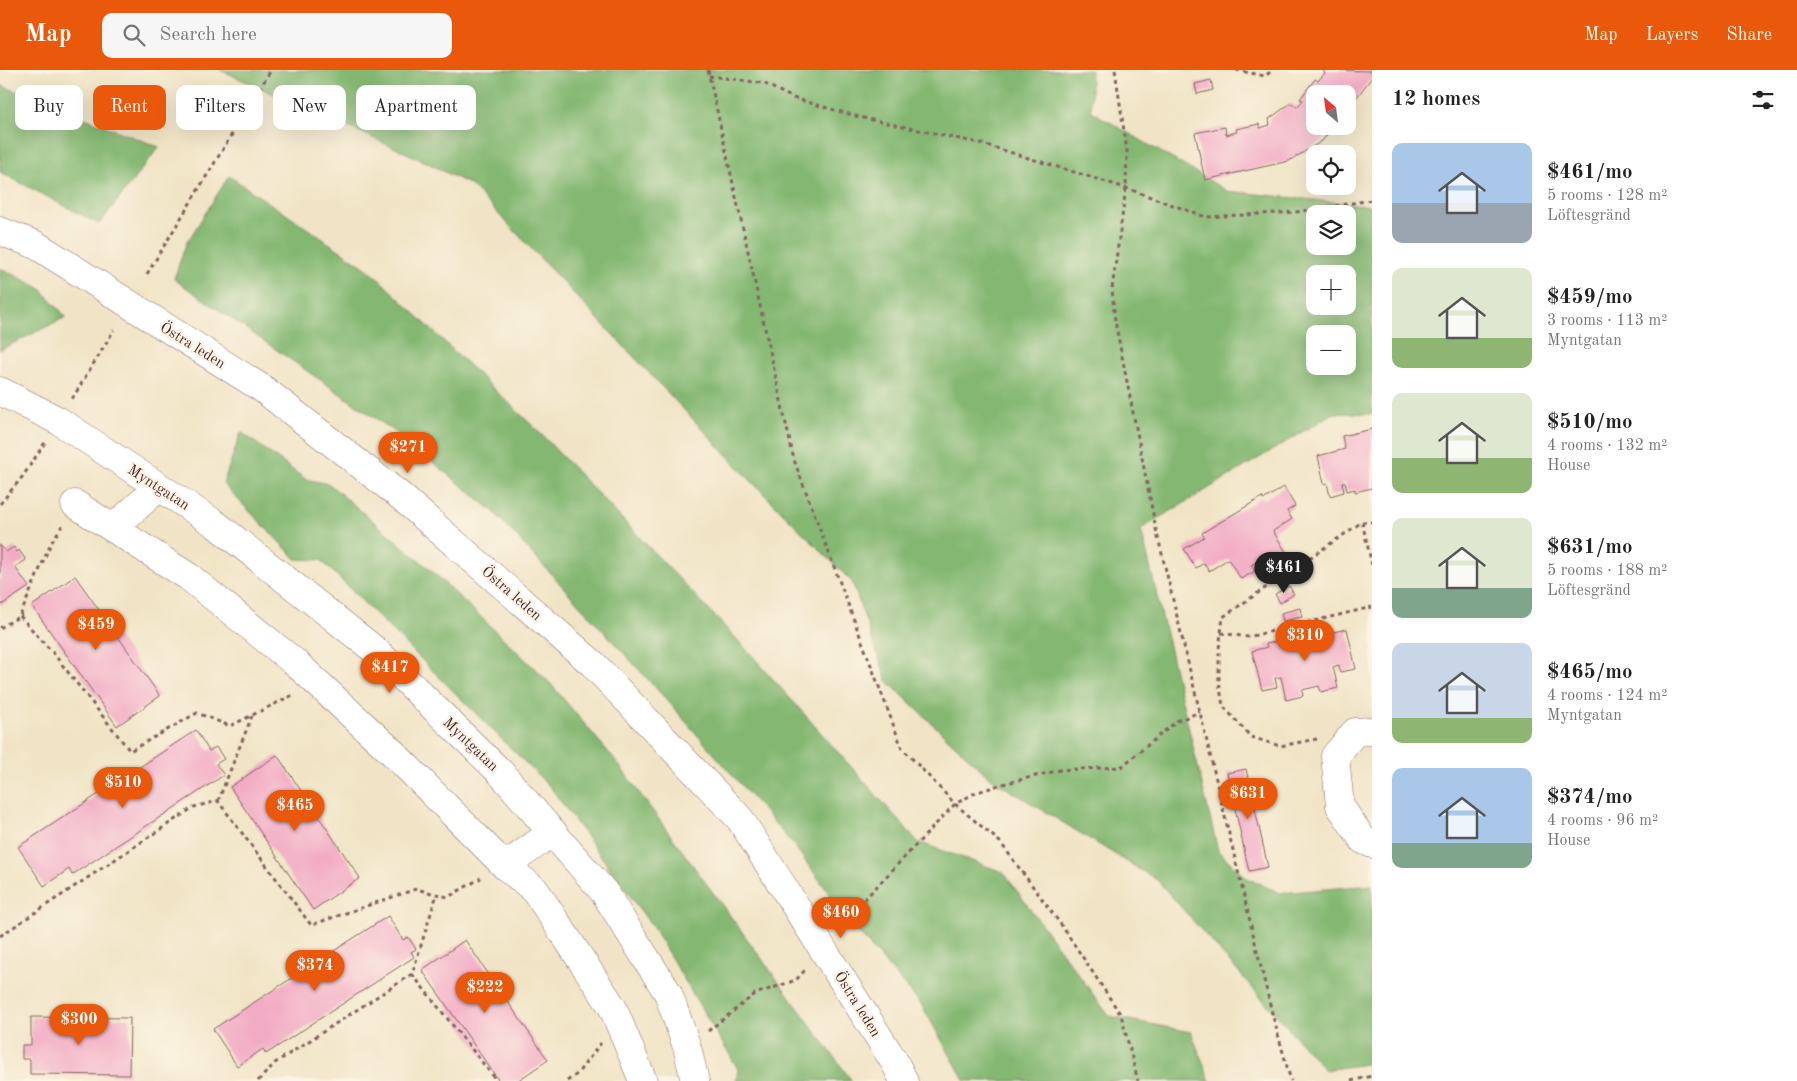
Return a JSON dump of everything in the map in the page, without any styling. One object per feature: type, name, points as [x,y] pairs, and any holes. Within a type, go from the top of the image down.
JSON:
[{"type":"street","name":"Östra leden","points":[[0,231],[36,245],[263,388],[398,494],[593,664],[740,819],[894,1061],[904,1081]]},
{"type":"street","name":"Myntgatan","points":[[0,391],[59,421],[214,524],[376,651],[500,772],[604,892],[668,993],[687,1047],[695,1081]]},
{"type":"street","points":[[113,528],[159,487]]},
{"type":"street","points":[[75,504],[189,577],[318,683],[393,754],[504,866],[535,890],[613,1008],[643,1081]]},
{"type":"street","points":[[1363,731],[1335,756],[1340,806],[1363,840],[1372,844]]},
{"type":"street","points":[[504,866],[552,832]]},
{"type":"path","points":[[147,274],[271,70]]},
{"type":"path","points":[[708,70],[794,460],[902,748],[954,804],[1000,842],[1078,950],[1121,1015],[1138,1081]]},
{"type":"path","points":[[1115,70],[1128,151],[1126,188],[1112,289],[1115,321],[1156,529],[1272,1013],[1291,1081]]},
{"type":"path","points":[[1236,70],[1265,76],[1273,70]]},
{"type":"path","points":[[709,76],[763,83],[794,98],[849,115],[983,144],[1126,188],[1206,217],[1296,212],[1372,200]]},
{"type":"path","points":[[0,628],[20,616],[50,546],[75,504]]},
{"type":"path","points":[[1362,522],[1372,565]]},
{"type":"path","points":[[1363,731],[1280,746],[1251,737],[1223,706],[1219,682],[1221,633],[1223,617],[1362,522],[1372,522]]},
{"type":"path","points":[[1221,633],[1248,637],[1372,608]]},
{"type":"path","points":[[20,616],[53,653],[130,752],[197,713],[230,726],[318,683]]},
{"type":"path","points":[[842,923],[954,804],[975,793],[999,785],[1060,770],[1121,767],[1177,721],[1200,712]]},
{"type":"path","points":[[218,801],[252,715]]},
{"type":"path","points":[[218,801],[311,925],[416,888],[448,897],[504,866]]},
{"type":"path","points":[[0,936],[194,807],[218,801]]},
{"type":"path","points":[[258,1081],[275,1063],[412,974],[437,894]]},
{"type":"path","points":[[687,1047],[756,994],[796,980],[805,970]]},
{"type":"path","points":[[412,974],[497,1081]]},
{"type":"path","points":[[567,1081],[577,1074],[618,1021]]},
{"type":"path","points":[[1351,1081],[1372,1076]]},
{"type":"green space","points":[[220,70],[1091,70],[1091,111],[1227,191],[1372,206],[1372,414],[1334,413],[1141,529],[1218,851],[1247,878],[1280,893],[1372,885],[1372,1063],[1325,1070],[1157,880],[990,778],[887,681],[852,582],[759,489],[472,186],[420,159],[346,126],[346,85],[273,85],[273,94],[263,89],[263,85],[254,85]]},
{"type":"green space","points":[[0,85],[15,91],[15,130],[83,130],[83,117],[93,121],[93,130],[115,130],[159,147],[99,224],[0,172]]},
{"type":"green space","points":[[229,176],[369,270],[538,431],[748,651],[918,842],[1003,872],[1109,1016],[1191,1032],[1210,1081],[965,1081],[921,1004],[858,932],[792,843],[666,699],[493,511],[397,433],[174,279],[186,244]]},
{"type":"green space","points":[[0,268],[40,288],[66,317],[0,350]]},
{"type":"green space","points":[[241,432],[305,479],[329,484],[432,571],[549,682],[615,760],[852,1081],[736,1081],[738,1069],[652,926],[551,788],[321,560],[296,559],[223,484]]},
{"type":"building","points":[[1322,70],[1372,71],[1372,77],[1356,98],[1356,85],[1310,85],[1315,79],[1318,81],[1325,73]]},
{"type":"building","points":[[1211,80],[1213,90],[1197,94],[1195,84]]},
{"type":"building","points":[[1306,91],[1306,135],[1327,135],[1322,141],[1315,145],[1306,145],[1306,151],[1289,161],[1205,180],[1195,133],[1225,127],[1226,135],[1237,132],[1236,129],[1259,124],[1260,128],[1270,125],[1269,119],[1291,103],[1297,107],[1303,100],[1300,99]]},
{"type":"building","points":[[1372,429],[1372,488],[1355,492],[1355,489],[1347,491],[1345,482],[1342,482],[1344,492],[1330,496],[1327,483],[1324,484],[1318,456],[1345,449],[1342,436]]},
{"type":"building","points":[[1284,487],[1295,506],[1287,511],[1292,519],[1273,531],[1286,552],[1272,561],[1269,555],[1251,565],[1255,571],[1241,579],[1228,559],[1209,571],[1204,563],[1196,568],[1184,549],[1204,537],[1202,533],[1262,497],[1263,500]]},
{"type":"building","points":[[0,545],[6,552],[14,547],[17,552],[19,550],[26,560],[15,567],[29,587],[0,606]]},
{"type":"building","points":[[75,576],[160,696],[117,726],[32,606]]},
{"type":"building","points":[[1289,586],[1294,594],[1280,603],[1275,594]]},
{"type":"building","points":[[1300,608],[1302,617],[1283,621],[1281,613]]},
{"type":"building","points":[[1332,629],[1333,632],[1347,629],[1356,669],[1340,672],[1339,665],[1333,667],[1338,688],[1321,692],[1319,686],[1302,690],[1303,696],[1286,700],[1281,677],[1275,678],[1277,687],[1262,690],[1252,651],[1267,647],[1266,644]]},
{"type":"building","points":[[196,730],[209,751],[216,747],[224,759],[216,764],[224,775],[72,875],[69,869],[44,886],[18,847]]},
{"type":"building","points":[[277,755],[360,878],[313,910],[230,787]]},
{"type":"building","points":[[1246,769],[1268,867],[1249,871],[1227,773]]},
{"type":"building","points":[[388,916],[403,940],[408,937],[416,949],[411,952],[414,957],[266,1054],[263,1049],[237,1066],[213,1029]]},
{"type":"building","points":[[465,940],[548,1060],[517,1081],[499,1081],[422,970]]},
{"type":"building","points":[[31,1017],[130,1018],[129,1075],[30,1074],[30,1059],[22,1059],[22,1045],[31,1045]]}]
